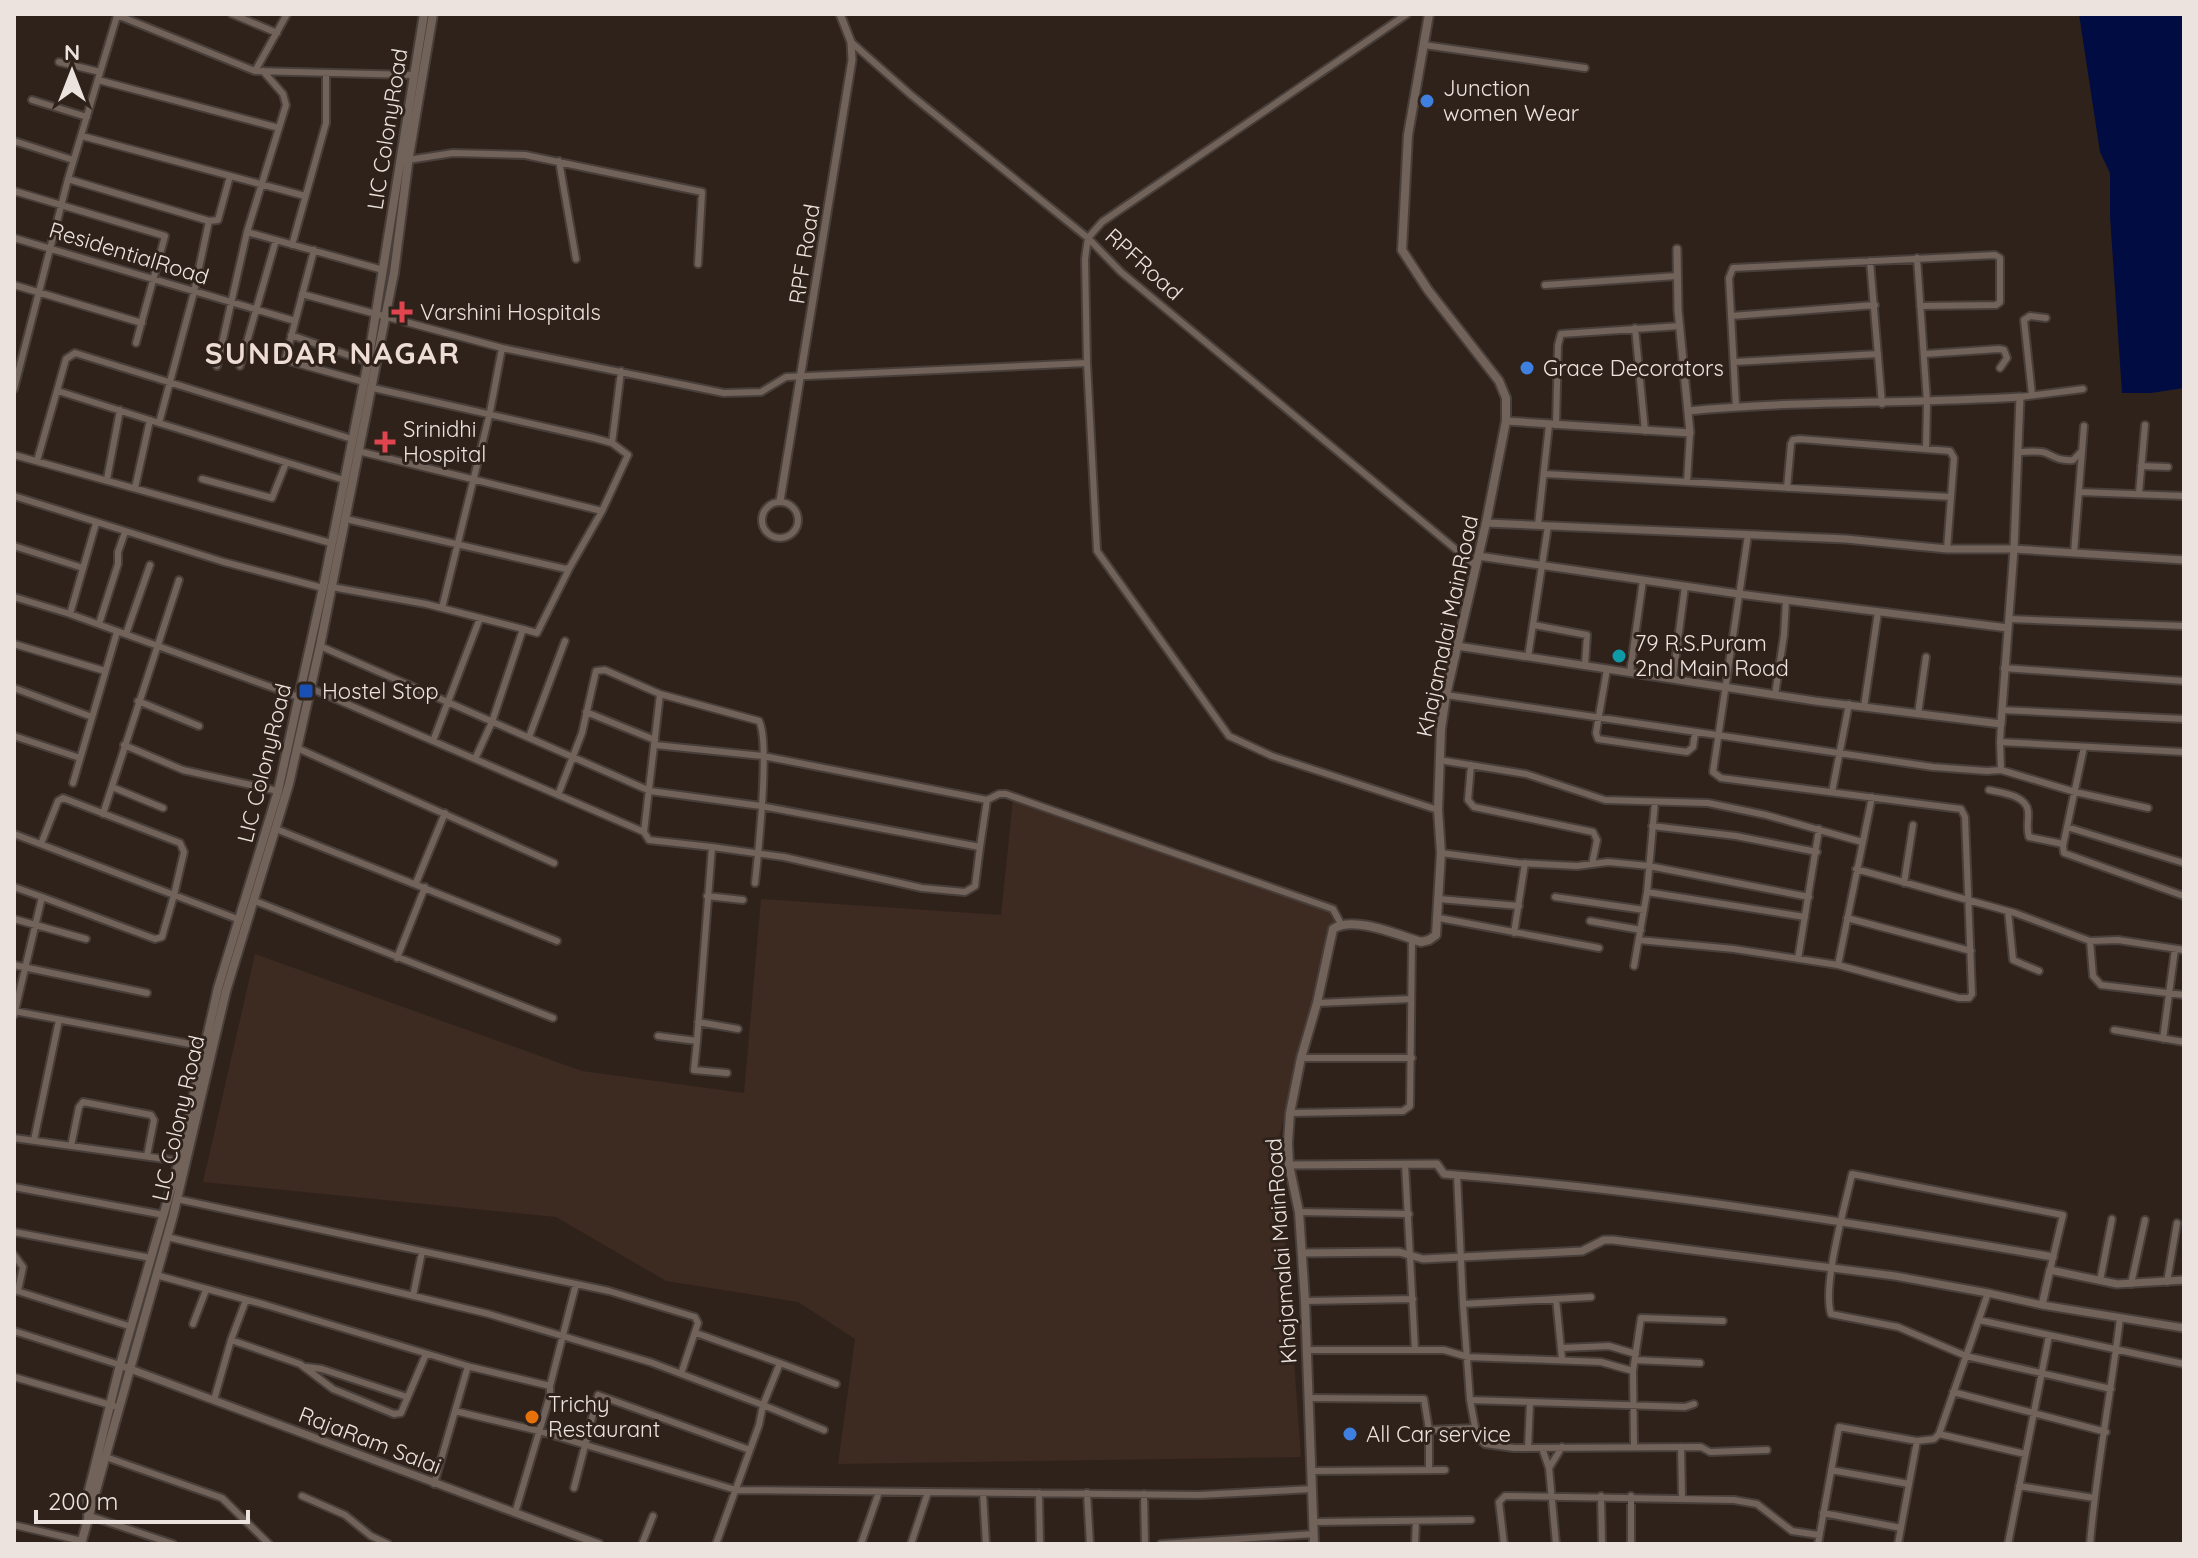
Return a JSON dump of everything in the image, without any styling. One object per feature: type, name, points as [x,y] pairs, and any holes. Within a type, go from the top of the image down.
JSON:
[{"type":"main road","name":"LIC ColonyRoad","points":[[88,1512],[87,1498],[102,1455],[132,1327],[151,1258],[171,1207],[179,1161],[222,989],[275,824],[278,791],[303,698],[339,529],[344,480],[368,362],[394,273],[413,75],[424,14]]},
{"type":"main road","name":"LIC ColonyRoad","points":[[303,698],[310,688],[320,646],[331,543],[346,519],[373,388],[383,270],[433,14]]},
{"type":"main road","name":"Khajamalai MainRoad","points":[[1429,14],[1408,135],[1402,250],[1428,290],[1499,381],[1506,398],[1506,421],[1486,523],[1446,695],[1439,760],[1439,918]]},
{"type":"main road","points":[[244,922],[255,901],[297,748],[303,698]]},
{"type":"main road","points":[[1341,924],[1358,924],[1412,939],[1429,940],[1436,935],[1439,918]]},
{"type":"main road","name":"Khajamalai MainRoad","points":[[1314,1539],[1305,1301],[1299,1212],[1289,1165],[1290,1113],[1329,939],[1333,929],[1341,924]]},
{"type":"main road","name":"LIC Colony Road","points":[[124,1366],[167,1237],[171,1207],[209,1048]]},
{"type":"main road","points":[[81,1542],[88,1512]]},
{"type":"street","points":[[232,14],[277,33]]},
{"type":"street","points":[[259,71],[287,14]]},
{"type":"street","name":"RPF Road","points":[[780,501],[852,60],[851,42],[840,14]]},
{"type":"street","name":"RPFRoad","points":[[1407,14],[1102,222],[1088,238],[1121,272],[1476,566]]},
{"type":"street","points":[[14,389],[73,160],[116,15],[259,71],[413,75]]},
{"type":"street","points":[[851,42],[911,95],[1088,238],[1085,259],[1087,363],[1097,551],[1229,736],[1272,756],[1438,810]]},
{"type":"street","points":[[1424,45],[1585,68]]},
{"type":"street","points":[[59,62],[100,72]]},
{"type":"street","points":[[217,366],[247,232],[286,105],[283,94],[259,71]]},
{"type":"street","points":[[292,245],[326,123],[326,73]]},
{"type":"street","points":[[98,80],[279,128]]},
{"type":"street","points":[[32,100],[87,117]]},
{"type":"street","points":[[82,136],[305,196]]},
{"type":"street","points":[[14,141],[73,160]]},
{"type":"street","points":[[404,160],[453,153],[525,155],[702,192],[698,264]]},
{"type":"street","points":[[559,161],[576,259]]},
{"type":"street","points":[[68,179],[209,221],[218,220],[230,176]]},
{"type":"street","points":[[14,191],[165,236],[136,343]]},
{"type":"street","points":[[159,423],[194,292],[209,221]]},
{"type":"street","points":[[247,232],[383,270]]},
{"type":"street","name":"ResidentialRoad","points":[[14,238],[295,321]]},
{"type":"street","points":[[240,366],[276,240]]},
{"type":"street","points":[[1677,249],[1680,326],[1690,433],[1687,482]]},
{"type":"street","points":[[314,250],[285,360],[364,382]]},
{"type":"street","points":[[1736,407],[1729,278],[1733,268],[1995,255],[2001,263],[2000,302],[1996,305],[1920,306]]},
{"type":"street","points":[[1917,258],[1925,354],[1926,449]]},
{"type":"street","points":[[1870,261],[1882,404]]},
{"type":"street","points":[[1545,285],[1677,276]]},
{"type":"street","points":[[14,285],[142,323]]},
{"type":"street","points":[[302,294],[502,348],[724,393],[761,392],[779,379],[802,376],[1087,363]]},
{"type":"street","points":[[1731,316],[1875,305]]},
{"type":"street","points":[[2032,395],[2024,320],[2030,316],[2046,318]]},
{"type":"street","points":[[1538,525],[1553,425],[1561,334],[1680,326]]},
{"type":"street","points":[[1635,328],[1645,431]]},
{"type":"street","points":[[291,335],[368,362]]},
{"type":"street","points":[[442,608],[490,412],[502,348]]},
{"type":"street","points":[[1925,354],[2004,350],[2007,358],[2000,368]]},
{"type":"street","points":[[37,461],[66,359],[75,353],[352,439]]},
{"type":"street","points":[[1734,362],[1878,354]]},
{"type":"street","points":[[612,443],[621,371]]},
{"type":"street","points":[[14,496],[125,532],[327,587],[442,608],[537,633],[628,455],[612,443],[490,412],[373,388]]},
{"type":"street","points":[[1688,411],[2020,397],[2083,389]]},
{"type":"street","points":[[58,391],[344,480]]},
{"type":"street","points":[[2001,770],[2000,742],[2014,549],[2020,397]]},
{"type":"street","points":[[107,479],[120,410]]},
{"type":"street","points":[[135,488],[150,420]]},
{"type":"street","points":[[1506,421],[1690,433]]},
{"type":"street","points":[[2139,493],[2145,425]]},
{"type":"street","points":[[2074,553],[2084,426]]},
{"type":"street","points":[[1787,488],[1791,444],[1795,439],[1945,450],[1953,454],[1947,549]]},
{"type":"street","points":[[358,451],[602,511]]},
{"type":"street","points":[[2018,452],[2045,452],[2052,458],[2064,461],[2073,460],[2080,453]]},
{"type":"street","points":[[14,455],[331,543]]},
{"type":"street","points":[[202,479],[272,498],[286,463]]},
{"type":"street","points":[[2141,466],[2168,467]]},
{"type":"street","points":[[1546,474],[1951,497]]},
{"type":"street","points":[[2080,492],[2184,496]]},
{"type":"street","points":[[780,501],[791,505],[798,514],[798,525],[794,532],[785,537],[774,538],[763,530],[761,514],[768,504],[780,501]]},
{"type":"street","points":[[346,519],[561,569],[570,567]]},
{"type":"street","points":[[70,614],[96,523]]},
{"type":"street","points":[[1486,523],[1846,539],[1947,549],[2014,549],[2184,560]]},
{"type":"street","points":[[1528,657],[1548,526]]},
{"type":"street","points":[[99,624],[125,532]]},
{"type":"street","points":[[1639,940],[1734,949],[1838,965],[1965,999],[1969,998],[1973,989],[1965,817],[1961,809],[1721,778],[1713,772],[1748,535]]},
{"type":"street","points":[[14,546],[83,568]]},
{"type":"street","points":[[1478,556],[1739,594],[2008,628]]},
{"type":"street","points":[[126,634],[150,565]]},
{"type":"street","points":[[103,814],[179,580]]},
{"type":"street","points":[[1630,672],[1643,580]]},
{"type":"street","points":[[1673,678],[1685,586]]},
{"type":"street","points":[[14,597],[99,624],[303,698]]},
{"type":"street","points":[[1775,695],[1786,600]]},
{"type":"street","points":[[1864,707],[1878,612]]},
{"type":"street","points":[[433,741],[480,618]]},
{"type":"street","points":[[2009,619],[2184,626]]},
{"type":"street","points":[[1534,625],[1587,635],[1585,665]]},
{"type":"street","points":[[475,759],[492,722],[523,629]]},
{"type":"street","points":[[73,783],[117,632]]},
{"type":"street","points":[[529,737],[565,641]]},
{"type":"street","points":[[14,644],[105,671]]},
{"type":"street","points":[[320,646],[650,791],[761,806],[980,847]]},
{"type":"street","points":[[1457,646],[1775,695],[2001,724]]},
{"type":"street","points":[[1918,714],[1926,657]]},
{"type":"street","points":[[2004,668],[2184,681]]},
{"type":"street","points":[[558,795],[586,712],[594,673],[599,669],[660,694],[759,721],[762,726],[763,756],[755,883]]},
{"type":"street","points":[[1607,669],[1596,736],[1687,752],[1693,747],[1695,733]]},
{"type":"street","points":[[14,688],[92,717]]},
{"type":"street","points":[[310,688],[644,832]]},
{"type":"street","points":[[660,694],[644,832],[649,840],[758,852],[922,888],[965,892],[975,886],[987,800]]},
{"type":"street","points":[[1446,695],[1962,770],[2001,770],[2075,792],[2148,808]]},
{"type":"street","points":[[138,701],[199,726]]},
{"type":"street","points":[[1832,792],[1849,704]]},
{"type":"street","points":[[2002,710],[2184,719]]},
{"type":"street","points":[[586,712],[655,742],[763,756],[987,800],[1006,794],[1333,909],[1341,924]]},
{"type":"street","points":[[14,736],[80,758]]},
{"type":"street","points":[[2000,742],[2184,752]]},
{"type":"street","points":[[124,745],[183,770],[278,791]]},
{"type":"street","points":[[2084,747],[2063,850],[2184,896]]},
{"type":"street","points":[[297,748],[554,863]]},
{"type":"street","points":[[1439,760],[1526,774],[1605,800],[1708,803],[1862,842]]},
{"type":"street","points":[[1471,765],[1468,800],[1474,807],[1593,832],[1597,840],[1592,864]]},
{"type":"street","points":[[112,787],[163,808]]},
{"type":"street","points":[[1989,790],[2019,798],[2025,803],[2029,837],[2063,844]]},
{"type":"street","points":[[1838,965],[1872,797]]},
{"type":"street","points":[[14,887],[159,939],[162,937],[184,852],[180,843],[60,798],[41,844]]},
{"type":"street","points":[[1634,966],[1647,892],[1655,802]]},
{"type":"street","points":[[416,883],[445,813]]},
{"type":"street","points":[[275,824],[557,941]]},
{"type":"street","points":[[1904,883],[1913,825]]},
{"type":"street","points":[[1652,826],[1736,836],[1817,852]]},
{"type":"street","points":[[2067,827],[2184,863]]},
{"type":"street","points":[[1798,959],[1819,829]]},
{"type":"street","points":[[14,834],[244,922]]},
{"type":"street","points":[[712,847],[694,1070],[727,1073]]},
{"type":"street","points":[[1441,853],[1525,863],[1577,866],[1608,862],[1649,866],[1809,897]]},
{"type":"street","points":[[1514,933],[1525,863]]},
{"type":"street","points":[[1856,869],[2008,911],[2090,941],[2118,940],[2184,950]]},
{"type":"street","points":[[397,958],[425,887]]},
{"type":"street","points":[[1647,892],[1805,917]]},
{"type":"street","points":[[707,896],[743,900]]},
{"type":"street","points":[[42,897],[14,1013],[209,1048]]},
{"type":"street","points":[[1555,897],[1644,910]]},
{"type":"street","points":[[1439,899],[1519,906]]},
{"type":"street","points":[[255,901],[553,1018]]},
{"type":"street","points":[[2008,911],[2013,960],[2039,971]]},
{"type":"street","points":[[1439,918],[1599,948]]},
{"type":"street","points":[[1847,918],[1971,951]]},
{"type":"street","points":[[14,919],[86,939]]},
{"type":"street","points":[[1590,921],[1641,930]]},
{"type":"street","points":[[1290,1113],[1407,1109],[1411,1102],[1412,939]]},
{"type":"street","points":[[2090,941],[2093,976],[2101,985],[2184,995]]},
{"type":"street","points":[[2163,1039],[2175,949]]},
{"type":"street","points":[[14,965],[147,993]]},
{"type":"street","points":[[1317,1003],[1411,999]]},
{"type":"street","points":[[34,1140],[59,1020]]},
{"type":"street","points":[[698,1022],[738,1029]]},
{"type":"street","points":[[2114,1030],[2184,1042]]},
{"type":"street","points":[[658,1036],[697,1041]]},
{"type":"street","points":[[1301,1058],[1412,1058]]},
{"type":"street","points":[[71,1146],[79,1107],[83,1102],[151,1115],[154,1120],[147,1156]]},
{"type":"street","points":[[14,1138],[179,1161]]},
{"type":"street","points":[[1405,1164],[1415,1350]]},
{"type":"street","points":[[1289,1165],[1437,1164],[1442,1173],[1541,1181],[1843,1220],[2053,1257]]},
{"type":"street","points":[[2042,1305],[2063,1215],[1852,1174],[1833,1268],[1828,1305],[1831,1314],[1898,1327],[1966,1356],[2111,1389]]},
{"type":"street","points":[[1457,1175],[1470,1400],[1477,1437],[1485,1444],[1528,1448],[1634,1445],[1701,1447],[1710,1452],[1767,1450]]},
{"type":"street","points":[[14,1187],[171,1207],[422,1252],[609,1291],[695,1317],[698,1323],[696,1333],[681,1374]]},
{"type":"street","points":[[1299,1212],[1409,1214]]},
{"type":"street","points":[[2100,1281],[2112,1219]]},
{"type":"street","points":[[2131,1284],[2145,1220]]},
{"type":"street","points":[[2167,1282],[2177,1223]]},
{"type":"street","points":[[14,1232],[151,1258]]},
{"type":"street","points":[[167,1237],[489,1314],[681,1374],[824,1430]]},
{"type":"street","points":[[1302,1253],[1399,1252],[1423,1259],[1582,1251],[1604,1240],[1613,1240],[1833,1268],[2184,1328]]},
{"type":"street","points":[[413,1296],[422,1252]]},
{"type":"street","points":[[14,1255],[23,1267],[16,1291],[132,1327]]},
{"type":"street","points":[[2050,1270],[2131,1284],[2184,1280]]},
{"type":"street","points":[[156,1275],[468,1366],[550,1386]]},
{"type":"street","points":[[515,1513],[550,1395],[576,1284]]},
{"type":"street","points":[[193,1324],[206,1290]]},
{"type":"street","points":[[1818,1544],[1838,1428],[1843,1425],[1917,1441],[1934,1439],[1939,1434],[1988,1293]]},
{"type":"street","points":[[1463,1304],[1591,1297]]},
{"type":"street","points":[[1305,1301],[1413,1299]]},
{"type":"street","points":[[1556,1299],[1562,1359]]},
{"type":"street","points":[[214,1400],[246,1300]]},
{"type":"street","points":[[1634,1445],[1633,1371],[1641,1318],[1723,1321]]},
{"type":"street","points":[[2090,1544],[2120,1318]]},
{"type":"street","points":[[1979,1320],[2184,1364]]},
{"type":"street","points":[[14,1331],[124,1366]]},
{"type":"street","points":[[696,1333],[836,1384]]},
{"type":"street","points":[[2008,1544],[2049,1336]]},
{"type":"street","points":[[231,1340],[305,1367],[322,1369],[407,1397]]},
{"type":"street","points":[[1561,1348],[1609,1346],[1635,1357],[1700,1363]]},
{"type":"street","points":[[1307,1350],[1444,1350],[1468,1357],[1601,1362],[1633,1371]]},
{"type":"street","points":[[305,1367],[333,1389],[394,1414],[401,1413],[426,1354]]},
{"type":"street","points":[[716,1544],[780,1363]]},
{"type":"street","name":"RajaRam Salai","points":[[124,1366],[599,1544]]},
{"type":"street","points":[[434,1484],[468,1366]]},
{"type":"street","points":[[14,1377],[114,1406]]},
{"type":"street","points":[[1953,1392],[2106,1432]]},
{"type":"street","points":[[574,1488],[598,1395],[750,1450]]},
{"type":"street","points":[[1308,1398],[1421,1398],[1425,1401],[1429,1430],[1429,1470]]},
{"type":"street","points":[[1470,1400],[1685,1407],[1694,1404]]},
{"type":"street","points":[[1528,1448],[1530,1403]]},
{"type":"street","points":[[455,1411],[539,1431],[736,1490],[1199,1495],[1312,1489]]},
{"type":"street","points":[[1429,1430],[1475,1428]]},
{"type":"street","points":[[1939,1434],[2025,1454]]},
{"type":"street","points":[[1898,1544],[1917,1441]]},
{"type":"street","points":[[1549,1468],[1562,1447]]},
{"type":"street","points":[[1681,1447],[1682,1498]]},
{"type":"street","points":[[1542,1448],[1549,1468],[1556,1544]]},
{"type":"street","points":[[102,1455],[222,1498],[269,1544]]},
{"type":"street","points":[[1312,1471],[1445,1470]]},
{"type":"street","points":[[1831,1470],[1909,1484]]},
{"type":"street","points":[[2019,1486],[2094,1498]]},
{"type":"street","points":[[861,1544],[879,1492]]},
{"type":"street","points":[[911,1544],[928,1492]]},
{"type":"street","points":[[983,1493],[986,1544]]},
{"type":"street","points":[[1039,1493],[1040,1544]]},
{"type":"street","points":[[1087,1493],[1090,1544]]},
{"type":"street","points":[[1144,1494],[1145,1544]]},
{"type":"street","points":[[1504,1544],[1501,1498],[1552,1495],[1734,1500],[1757,1504],[1792,1531],[1819,1535]]},
{"type":"street","points":[[302,1496],[345,1515],[376,1542],[388,1544]]},
{"type":"street","points":[[1601,1496],[1602,1544]]},
{"type":"street","points":[[1631,1496],[1631,1544]]},
{"type":"street","points":[[88,1512],[173,1544]]},
{"type":"street","points":[[1823,1513],[1901,1528]]},
{"type":"street","points":[[642,1544],[653,1516]]},
{"type":"street","points":[[1313,1522],[1471,1520]]},
{"type":"street","points":[[1415,1544],[1416,1521]]},
{"type":"street","points":[[14,1525],[81,1542]]},
{"type":"street","points":[[1161,1544],[1314,1539]]},
{"type":"shaded area","points":[[2079,14],[2184,14],[2184,388],[2122,393],[2110,173],[2100,152]]},
{"type":"shaded area","points":[[1013,799],[1338,905],[1278,1141],[1301,1457],[838,1464],[855,1339],[798,1302],[666,1281],[556,1217],[203,1182],[255,954],[582,1071],[744,1093],[761,899],[1001,915]]},
{"type":"place","name":"Junction women Wear","points":[[1427,101]]},
{"type":"place","name":"Varshini Hospitals","points":[[402,312]]},
{"type":"place","name":"Grace Decorators","points":[[1527,368]]},
{"type":"place","name":"Srinidhi Hospital","points":[[385,442]]},
{"type":"place","name":"79 R.S.Puram 2nd Main Road","points":[[1619,656]]},
{"type":"place","name":"Hostel Stop","points":[[306,691]]},
{"type":"place","name":"Trichy Restaurant","points":[[532,1417]]},
{"type":"place","name":"All Car service","points":[[1350,1434]]},
{"type":"district","name":"SUNDAR NAGAR","points":[[333,354]]}]
